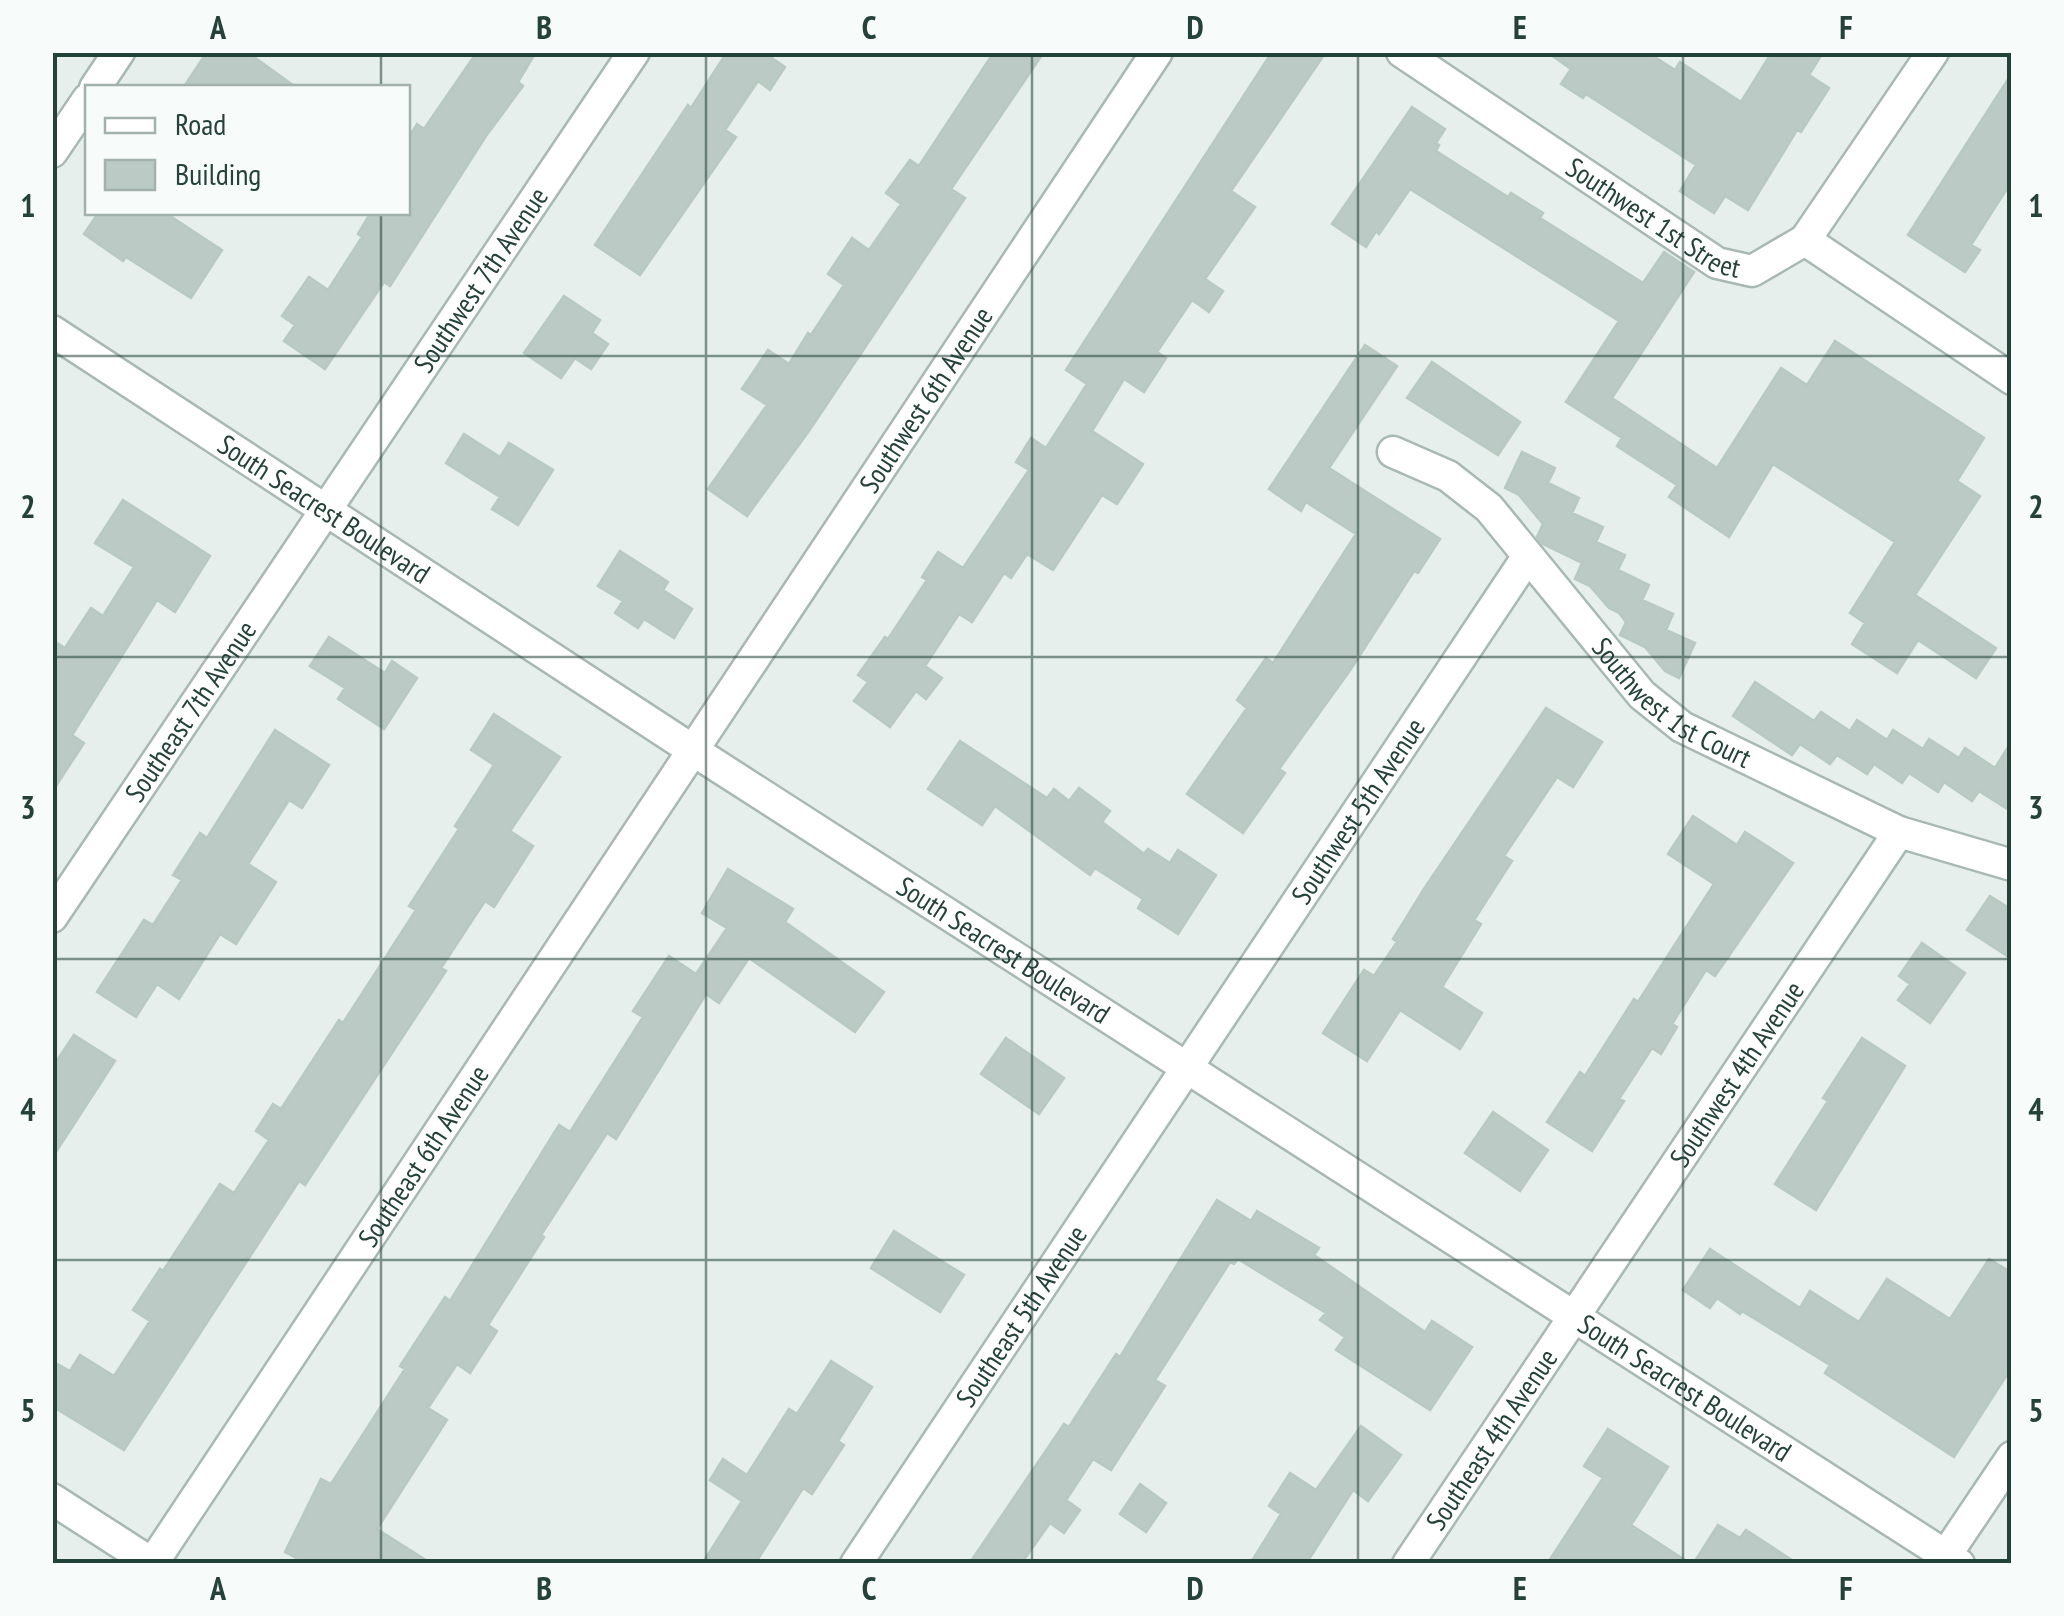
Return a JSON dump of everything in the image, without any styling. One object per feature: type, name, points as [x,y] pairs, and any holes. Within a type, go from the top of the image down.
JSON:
[{"type":"street","points":[[98,85],[119,52]]},
{"type":"street","name":"Southwest 7th Avenue","points":[[328,508],[634,52]]},
{"type":"street","name":"Southwest 6th Avenue","points":[[694,750],[1157,52]]},
{"type":"street","name":"Southwest 1st Street","points":[[1402,52],[1717,263],[1752,271],[1806,240]]},
{"type":"street","points":[[1933,52],[1806,240],[2012,380]]},
{"type":"street","points":[[52,152],[85,104]]},
{"type":"street","name":"South Seacrest Boulevard","points":[[52,331],[1948,1561]]},
{"type":"street","name":"Southwest 1st Court","points":[[1394,452],[1425,464],[1470,491],[1489,508],[1642,694],[1682,726],[1899,832],[2012,866]]},
{"type":"street","name":"Southeast 7th Avenue","points":[[52,917],[328,508]]},
{"type":"street","name":"Southwest 5th Avenue","points":[[1188,1068],[1528,556]]},
{"type":"street","name":"Southeast 6th Avenue","points":[[152,1563],[694,750]]},
{"type":"street","name":"Southwest 4th Avenue","points":[[1574,1317],[1899,832]]},
{"type":"street","name":"Southeast 5th Avenue","points":[[856,1564],[1188,1068]]},
{"type":"street","name":"Southeast 4th Avenue","points":[[1408,1564],[1574,1317]]},
{"type":"street","points":[[1948,1561],[2012,1458]]},
{"type":"street","points":[[52,1499],[152,1563]]},
{"type":"building","points":[[207,52],[247,52],[293,85],[185,85]]},
{"type":"building","points":[[477,52],[536,52],[518,82],[523,86],[486,136],[390,286],[384,282],[325,369],[284,341],[295,325],[282,316],[309,277],[328,290],[362,237],[358,234],[369,215],[410,215],[410,136],[417,124],[424,129]]},
{"type":"building","points":[[727,52],[763,52],[785,67],[770,90],[758,81],[725,130],[736,137],[640,275],[595,245]]},
{"type":"building","points":[[994,52],[1044,52],[951,189],[965,198],[809,431],[747,516],[708,489],[767,405],[742,389],[768,350],[789,364],[808,333],[811,335],[844,285],[828,274],[852,238],[869,250],[901,204],[886,193],[910,160],[919,166]]},
{"type":"building","points":[[1272,52],[1326,52],[1231,191],[1255,207],[1205,279],[1223,291],[1209,312],[1192,300],[1157,352],[1166,358],[1144,392],[1124,379],[1092,431],[1143,464],[1117,504],[1102,495],[1053,570],[1027,554],[1011,578],[1004,573],[972,622],[959,614],[925,666],[942,678],[926,699],[916,691],[890,727],[854,701],[868,682],[858,675],[885,637],[888,639],[927,580],[922,577],[938,552],[963,568],[1029,470],[1016,462],[1031,438],[1046,448],[1087,384],[1066,370]]},
{"type":"building","points":[[1547,52],[1647,52],[1675,70],[1680,62],[1741,102],[1772,52],[1823,52],[1809,75],[1829,88],[1801,132],[1797,130],[1748,210],[1725,196],[1714,213],[1680,191],[1696,165],[1586,94],[1583,98],[1561,84],[1571,69]]},
{"type":"building","points":[[2012,73],[2012,181],[1971,245],[1980,250],[1965,272],[1908,235]]},
{"type":"building","points":[[1412,107],[1445,129],[1436,143],[1436,151],[1508,197],[1511,193],[1543,213],[1540,218],[1643,283],[1664,252],[1694,272],[1612,398],[1717,468],[1781,368],[1807,385],[1835,341],[1984,438],[1957,481],[1980,496],[1915,595],[1996,648],[1976,678],[1918,640],[1897,673],[1852,644],[1865,623],[1850,613],[1895,542],[1773,464],[1729,537],[1669,497],[1677,485],[1617,446],[1622,438],[1566,402],[1619,321],[1410,189],[1366,247],[1332,224]]},
{"type":"building","points":[[97,215],[169,215],[222,250],[191,298],[126,257],[123,261],[84,234]]},
{"type":"building","points":[[564,296],[600,320],[592,333],[608,344],[591,369],[575,358],[561,378],[524,353]]},
{"type":"building","points":[[1365,345],[1397,366],[1329,468],[1440,539],[1279,769],[1285,773],[1243,833],[1187,794],[1247,708],[1237,700],[1266,658],[1273,663],[1356,534],[1306,502],[1301,511],[1269,489]]},
{"type":"building","points":[[1432,362],[1520,422],[1498,455],[1407,398]]},
{"type":"building","points":[[464,434],[500,457],[509,443],[553,470],[518,525],[492,509],[500,497],[446,463]]},
{"type":"building","points":[[1522,452],[1555,468],[1548,483],[1579,498],[1572,513],[1603,527],[1596,542],[1625,555],[1618,570],[1649,585],[1642,600],[1673,614],[1666,630],[1695,643],[1679,678],[1665,671],[1645,647],[1620,635],[1626,622],[1619,613],[1609,608],[1590,586],[1575,579],[1582,563],[1543,544],[1537,537],[1543,524],[1519,495],[1505,488]]},
{"type":"building","points":[[123,500],[210,556],[175,612],[157,600],[72,735],[84,743],[52,792],[52,640],[65,648],[91,608],[103,616],[134,567],[95,543]]},
{"type":"building","points":[[620,551],[668,582],[663,590],[692,609],[674,638],[644,619],[638,628],[615,613],[623,601],[598,586]]},
{"type":"building","points":[[329,637],[385,673],[392,661],[417,678],[384,729],[338,699],[345,688],[310,666]]},
{"type":"building","points":[[1755,682],[1814,721],[1821,712],[1850,731],[1857,720],[1887,740],[1893,730],[1923,749],[1929,739],[1959,758],[1965,748],[1995,768],[2012,741],[2012,812],[1979,791],[1972,801],[1944,782],[1938,792],[1909,773],[1902,783],[1874,764],[1867,774],[1837,755],[1830,764],[1800,744],[1792,755],[1733,716]]},
{"type":"building","points":[[1546,708],[1602,742],[1573,787],[1557,777],[1504,856],[1512,861],[1474,920],[1481,924],[1442,987],[1482,1013],[1460,1049],[1400,1010],[1367,1061],[1323,1033],[1364,970],[1374,976],[1424,889]]},
{"type":"building","points":[[494,714],[560,757],[510,831],[533,846],[494,907],[485,901],[441,968],[446,971],[305,1185],[299,1181],[124,1450],[52,1406],[52,1361],[70,1371],[80,1355],[114,1376],[150,1321],[133,1310],[220,1184],[234,1193],[269,1140],[256,1131],[273,1104],[281,1109],[339,1020],[343,1023],[416,910],[409,906],[459,829],[455,826],[494,765],[471,750]]},
{"type":"building","points":[[275,730],[329,765],[302,808],[289,800],[248,864],[276,882],[236,944],[220,934],[179,999],[157,984],[136,1017],[97,992],[144,920],[153,925],[182,880],[173,875],[200,833],[207,838]]},
{"type":"building","points":[[960,741],[1047,798],[1054,789],[1069,801],[1079,788],[1110,811],[1102,822],[1144,854],[1148,849],[1170,863],[1178,850],[1216,875],[1178,934],[1138,908],[1143,899],[1095,868],[1090,875],[995,806],[982,825],[928,789]]},
{"type":"building","points":[[1693,816],[1737,845],[1745,832],[1793,863],[1715,976],[1706,970],[1672,1024],[1677,1027],[1661,1054],[1652,1048],[1592,1151],[1547,1122],[1580,1072],[1585,1076],[1634,999],[1638,1002],[1714,884],[1668,854]]},
{"type":"building","points":[[728,869],[793,909],[785,922],[884,992],[855,1032],[749,958],[719,1003],[706,994],[616,1139],[607,1133],[541,1235],[544,1237],[488,1325],[497,1331],[470,1373],[457,1364],[428,1408],[447,1420],[377,1529],[432,1564],[308,1564],[285,1552],[321,1479],[331,1484],[405,1369],[400,1366],[445,1297],[450,1301],[559,1125],[570,1132],[643,1017],[633,1011],[669,956],[696,974],[727,928],[702,913]]},
{"type":"building","points":[[1990,896],[2012,910],[2012,959],[1967,930]]},
{"type":"building","points":[[1922,943],[1965,973],[1930,1023],[1898,1000],[1910,984],[1899,976]]},
{"type":"building","points":[[74,1035],[115,1061],[52,1158],[52,1068]]},
{"type":"building","points":[[1006,1038],[1064,1078],[1039,1114],[981,1074]]},
{"type":"building","points":[[1862,1038],[1905,1066],[1816,1210],[1775,1184],[1828,1101],[1823,1098]]},
{"type":"building","points":[[1493,1112],[1548,1150],[1520,1191],[1465,1153]]},
{"type":"building","points":[[1217,1200],[1251,1221],[1257,1211],[1319,1248],[1314,1255],[1425,1332],[1432,1321],[1472,1347],[1430,1410],[1336,1350],[1345,1337],[1320,1320],[1326,1313],[1238,1259],[1234,1264],[1230,1262],[1155,1380],[1165,1386],[1111,1470],[1093,1459],[1066,1500],[1080,1510],[1064,1533],[1050,1523],[1021,1564],[969,1564],[1064,1424],[1069,1427],[1116,1354],[1120,1357]]},
{"type":"building","points":[[894,1231],[964,1275],[940,1312],[871,1268]]},
{"type":"building","points":[[1710,1249],[1800,1308],[1810,1291],[1859,1322],[1887,1279],[1950,1319],[1989,1259],[2012,1273],[2012,1367],[1954,1457],[1825,1373],[1830,1365],[1717,1298],[1710,1308],[1683,1290]]},
{"type":"building","points":[[831,1361],[872,1387],[838,1441],[844,1445],[812,1494],[803,1488],[755,1564],[702,1564],[742,1501],[710,1480],[723,1459],[747,1475],[789,1409],[797,1414]]},
{"type":"building","points":[[1361,1426],[1401,1455],[1368,1501],[1353,1490],[1306,1564],[1250,1564],[1281,1514],[1269,1506],[1290,1473],[1316,1490]]},
{"type":"building","points":[[1608,1429],[1668,1467],[1631,1525],[1691,1564],[1547,1564],[1603,1478],[1584,1466]]},
{"type":"building","points":[[1140,1484],[1166,1503],[1146,1532],[1120,1514]]},
{"type":"building","points":[[1718,1525],[1740,1538],[1746,1530],[1798,1564],[1693,1564]]}]
